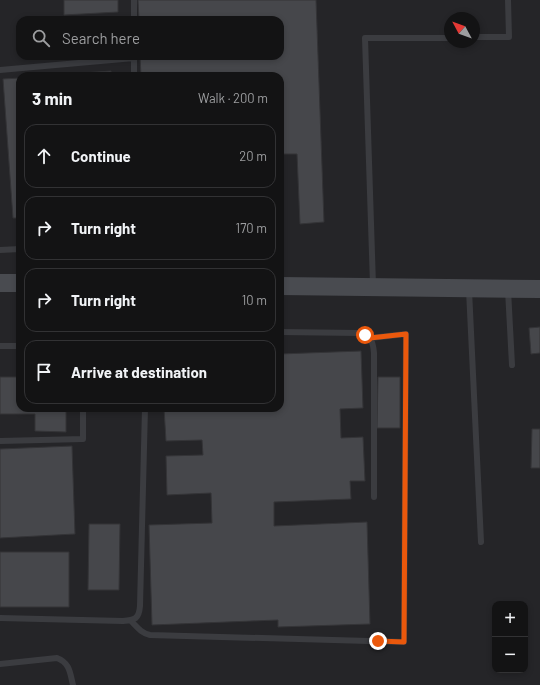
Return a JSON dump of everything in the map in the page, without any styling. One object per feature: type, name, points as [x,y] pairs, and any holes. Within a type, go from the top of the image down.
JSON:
[{"type":"street","points":[[0,283],[16,283]]},
{"type":"street","points":[[284,286],[540,289]]},
{"type":"lane","points":[[134,0],[134,16]]},
{"type":"lane","points":[[480,37],[508,37],[508,0]]},
{"type":"lane","points":[[374,287],[365,38],[444,38]]},
{"type":"lane","points":[[0,70],[103,60]]},
{"type":"lane","points":[[134,60],[134,72]]},
{"type":"lane","points":[[0,250],[16,249]]},
{"type":"lane","points":[[469,288],[480,542]]},
{"type":"lane","points":[[508,289],[512,365]]},
{"type":"lane","points":[[284,332],[359,333],[370,338],[373,343],[374,497]]},
{"type":"lane","points":[[131,621],[140,631],[150,635],[404,642],[406,334],[370,338]]},
{"type":"lane","points":[[0,346],[16,346]]},
{"type":"lane","points":[[0,441],[83,439],[83,412]]},
{"type":"lane","points":[[0,618],[131,621],[137,618],[140,606],[145,412]]},
{"type":"lane","points":[[0,664],[57,658],[62,660],[68,667],[73,685]]},
{"type":"shaded area","points":[[0,0],[540,0],[540,685],[0,685]]},
{"type":"building","points":[[64,0],[118,0],[118,12],[64,15]]},
{"type":"building","points":[[138,0],[316,0],[324,222],[300,224],[297,154],[284,154],[284,72],[141,72],[140,60],[284,60],[284,16],[139,16]]},
{"type":"building","points":[[16,78],[16,218],[13,218],[3,79]]},
{"type":"building","points":[[540,327],[540,353],[531,354],[529,328]]},
{"type":"building","points":[[361,351],[363,408],[340,409],[341,438],[363,437],[365,481],[350,481],[351,499],[274,502],[274,526],[367,522],[370,624],[278,627],[278,620],[152,625],[149,525],[212,523],[211,493],[167,495],[166,456],[203,455],[202,440],[166,441],[164,412],[284,412],[284,354]]},
{"type":"building","points":[[0,377],[16,377],[16,412],[66,412],[66,432],[35,431],[35,414],[0,414]]},
{"type":"building","points":[[378,377],[400,377],[400,428],[377,428]]},
{"type":"building","points":[[532,429],[540,429],[540,468],[531,468]]},
{"type":"building","points":[[72,446],[75,534],[0,538],[0,449]]},
{"type":"building","points":[[89,524],[120,524],[119,590],[88,590]]},
{"type":"building","points":[[0,552],[69,552],[69,607],[0,607]]},
{"type":"route","points":[[365,335],[370,338],[406,334],[404,642],[378,641]]}]
